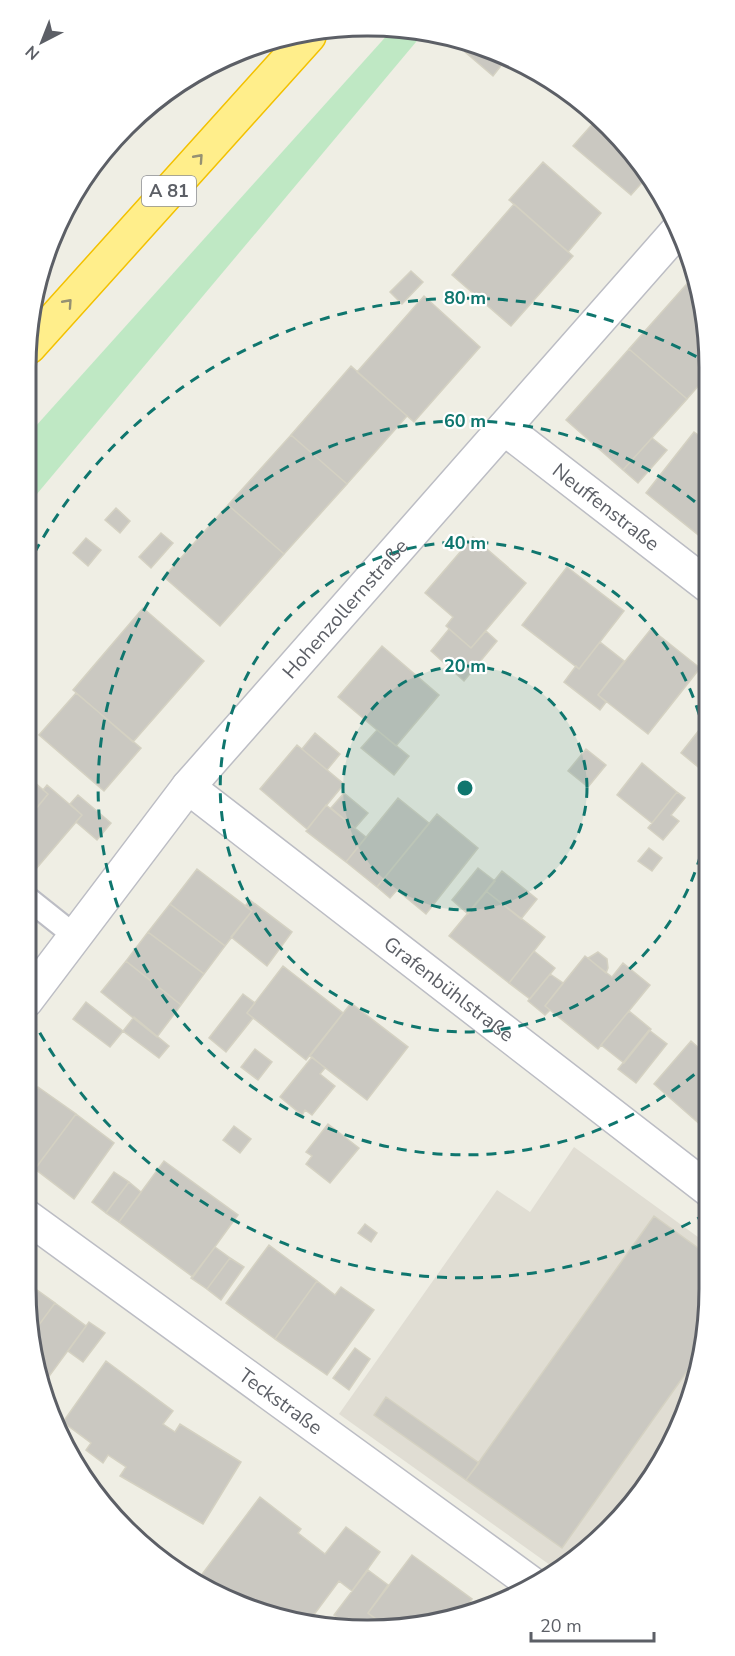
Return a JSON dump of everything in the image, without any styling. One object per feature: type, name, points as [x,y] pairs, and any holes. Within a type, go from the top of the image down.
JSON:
[{"type":"highway","name":"A 81","points":[[38,337],[304,42]]},
{"type":"street","name":"Hohenzollernstraße","points":[[36,988],[188,787],[672,237]]},
{"type":"street","name":"Neuffenstraße","points":[[504,428],[699,579]]},
{"type":"street","name":"Grafenbühlstraße","points":[[188,787],[699,1182]]},
{"type":"street","name":"Teckstraße","points":[[36,1223],[526,1580]]},
{"type":"lane","points":[[36,905],[75,936]]},
{"type":"shaded area","points":[[574,1147],[699,1238],[698,1310],[693,1353],[681,1395],[665,1435],[643,1473],[617,1507],[586,1538],[550,1565],[339,1414],[497,1190],[530,1212]]},
{"type":"green space","points":[[386,37],[418,40],[36,495],[36,426]]},
{"type":"building","points":[[465,52],[474,54],[502,65],[493,76]]},
{"type":"building","points":[[592,124],[617,149],[642,182],[631,195],[573,146]]},
{"type":"building","points":[[543,162],[601,213],[568,252],[509,200]]},
{"type":"building","points":[[514,204],[573,256],[511,326],[452,275]]},
{"type":"building","points":[[411,271],[423,282],[402,304],[390,292]]},
{"type":"building","points":[[688,282],[696,324],[699,385],[687,399],[629,349]]},
{"type":"building","points":[[424,296],[480,347],[414,422],[357,372]]},
{"type":"building","points":[[629,349],[687,399],[623,470],[566,420]]},
{"type":"building","points":[[351,366],[407,416],[347,484],[291,435]]},
{"type":"building","points":[[694,432],[699,435],[699,536],[646,493]]},
{"type":"building","points":[[291,435],[347,484],[284,554],[228,505]]},
{"type":"building","points":[[652,438],[667,450],[638,483],[623,470]]},
{"type":"building","points":[[228,505],[284,554],[220,626],[164,577]]},
{"type":"building","points":[[116,508],[130,521],[120,533],[105,520]]},
{"type":"building","points":[[161,533],[173,543],[151,568],[139,557]]},
{"type":"building","points":[[473,537],[526,583],[471,648],[446,626],[453,617],[425,593]]},
{"type":"building","points":[[86,538],[101,550],[88,566],[73,553]]},
{"type":"building","points":[[567,567],[624,611],[579,669],[522,625]]},
{"type":"building","points":[[143,608],[204,661],[133,742],[73,690]]},
{"type":"building","points":[[449,629],[471,648],[486,631],[497,641],[464,681],[431,651]]},
{"type":"building","points":[[651,629],[699,667],[648,734],[598,695]]},
{"type":"building","points":[[600,642],[624,661],[598,695],[606,702],[600,710],[564,682],[576,666],[579,669]]},
{"type":"building","points":[[382,646],[439,695],[396,746],[338,697]]},
{"type":"building","points":[[76,693],[141,748],[104,791],[39,735]]},
{"type":"building","points":[[377,730],[409,756],[394,775],[361,748]]},
{"type":"building","points":[[699,730],[699,768],[681,753]]},
{"type":"building","points":[[315,733],[340,754],[327,770],[302,749]]},
{"type":"building","points":[[297,745],[344,784],[307,829],[260,789]]},
{"type":"building","points":[[586,749],[606,765],[588,787],[568,771]]},
{"type":"building","points":[[642,763],[677,792],[652,823],[617,795]]},
{"type":"building","points":[[36,784],[48,794],[36,809]]},
{"type":"building","points":[[47,785],[82,815],[36,869],[36,809],[48,794],[43,790]]},
{"type":"building","points":[[677,792],[685,798],[671,815],[679,821],[663,840],[648,828]]},
{"type":"building","points":[[344,793],[368,813],[355,828],[331,808]]},
{"type":"building","points":[[78,795],[111,823],[97,840],[76,822],[82,815],[70,804]]},
{"type":"building","points":[[398,798],[429,823],[377,887],[346,862]]},
{"type":"building","points":[[326,805],[366,837],[346,862],[306,831]]},
{"type":"building","points":[[437,814],[478,848],[426,914],[397,890],[390,898],[377,887]]},
{"type":"building","points":[[649,848],[662,858],[652,871],[638,861]]},
{"type":"building","points":[[478,868],[495,881],[468,914],[452,900]]},
{"type":"building","points":[[197,869],[252,911],[225,946],[170,904]]},
{"type":"building","points":[[502,871],[537,899],[521,919],[486,891]]},
{"type":"building","points":[[486,891],[545,937],[509,983],[449,936]]},
{"type":"building","points":[[250,900],[292,932],[267,966],[231,937],[252,911],[245,906]]},
{"type":"building","points":[[170,904],[225,946],[204,974],[148,932]]},
{"type":"building","points":[[148,932],[204,974],[181,1005],[126,961]]},
{"type":"building","points":[[534,951],[555,968],[530,999],[509,983]]},
{"type":"building","points":[[598,952],[607,959],[606,973],[588,958]]},
{"type":"building","points":[[585,956],[612,977],[623,963],[650,985],[598,1049],[545,1006]]},
{"type":"building","points":[[126,961],[181,1005],[157,1037],[101,992]]},
{"type":"building","points":[[283,966],[343,1013],[306,1060],[247,1013]]},
{"type":"building","points":[[550,974],[563,983],[545,1006],[550,1010],[545,1015],[528,1001]]},
{"type":"building","points":[[243,994],[255,1003],[247,1013],[253,1018],[226,1052],[209,1038]]},
{"type":"building","points":[[86,1002],[123,1031],[110,1047],[73,1019]]},
{"type":"building","points":[[351,1003],[408,1047],[367,1100],[310,1056]]},
{"type":"building","points":[[629,1011],[651,1029],[624,1063],[601,1045]]},
{"type":"building","points":[[134,1017],[169,1046],[159,1058],[123,1031]]},
{"type":"building","points":[[649,1030],[667,1044],[636,1083],[618,1069]]},
{"type":"building","points":[[691,1041],[699,1048],[699,1123],[654,1084]]},
{"type":"building","points":[[255,1049],[272,1062],[258,1080],[241,1067]]},
{"type":"building","points":[[312,1057],[325,1068],[320,1074],[335,1086],[312,1115],[305,1110],[302,1115],[280,1097]]},
{"type":"building","points":[[38,1087],[76,1114],[36,1168],[36,1090]]},
{"type":"building","points":[[76,1114],[114,1143],[74,1199],[36,1168]]},
{"type":"building","points":[[328,1124],[359,1148],[330,1183],[306,1164],[312,1156],[306,1152]]},
{"type":"building","points":[[234,1126],[251,1139],[240,1153],[223,1140]]},
{"type":"building","points":[[164,1161],[238,1215],[193,1277],[119,1222]]},
{"type":"building","points":[[114,1172],[129,1182],[106,1213],[92,1202]]},
{"type":"building","points":[[129,1182],[141,1192],[119,1222],[106,1213]]},
{"type":"building","points":[[654,1216],[699,1249],[698,1310],[689,1368],[562,1548],[466,1480]]},
{"type":"building","points":[[365,1224],[377,1233],[371,1242],[358,1233]]},
{"type":"building","points":[[269,1245],[317,1281],[275,1339],[226,1303]]},
{"type":"building","points":[[215,1247],[230,1258],[207,1289],[191,1278]]},
{"type":"building","points":[[230,1258],[244,1267],[221,1300],[207,1289]]},
{"type":"building","points":[[317,1281],[335,1295],[341,1287],[374,1310],[327,1375],[275,1339]]},
{"type":"building","points":[[36,1289],[55,1303],[38,1326]]},
{"type":"building","points":[[55,1303],[86,1326],[48,1378],[42,1353],[38,1326]]},
{"type":"building","points":[[89,1322],[105,1333],[83,1362],[68,1351]]},
{"type":"building","points":[[355,1348],[370,1359],[349,1390],[333,1378]]},
{"type":"building","points":[[106,1361],[173,1411],[163,1424],[175,1432],[180,1424],[241,1462],[203,1524],[120,1476],[126,1467],[108,1455],[103,1463],[86,1450],[91,1443],[64,1421]]},
{"type":"building","points":[[386,1397],[479,1463],[466,1480],[374,1415]]},
{"type":"building","points":[[260,1497],[301,1529],[298,1533],[325,1554],[346,1527],[380,1552],[352,1591],[339,1581],[313,1615],[282,1609],[241,1595],[201,1575]]},
{"type":"building","points":[[412,1555],[472,1599],[468,1604],[453,1609],[411,1617],[376,1620],[368,1613]]},
{"type":"building","points":[[368,1570],[388,1585],[368,1613],[376,1620],[339,1618],[334,1615]]}]
